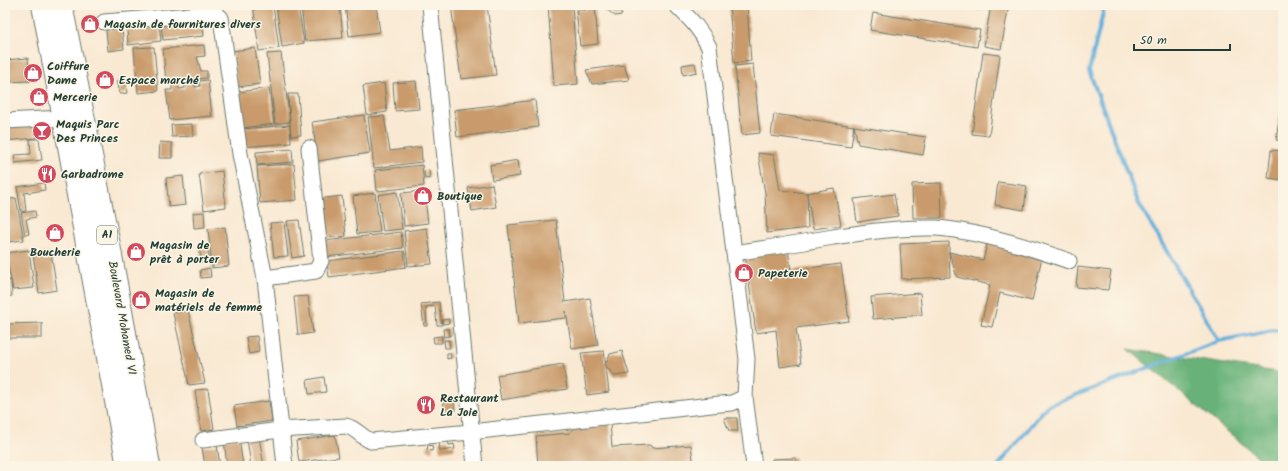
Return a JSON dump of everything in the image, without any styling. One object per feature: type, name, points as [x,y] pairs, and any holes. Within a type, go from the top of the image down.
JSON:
[{"type":"main road","name":"Boulevard Mohamed VI","points":[[43,5],[128,466]]},
{"type":"main road","name":"Boulevard Mohamed VI","points":[[61,5],[114,268],[149,466]]},
{"type":"street","points":[[430,5],[475,466]]},
{"type":"street","points":[[676,5],[696,24],[709,47],[747,359],[745,397],[754,466]]},
{"type":"street","points":[[104,22],[216,13],[221,18],[240,154],[265,278],[285,466]]},
{"type":"street","points":[[5,121],[63,118]]},
{"type":"street","points":[[265,278],[316,271],[321,260],[309,148]]},
{"type":"street","points":[[734,253],[875,231],[937,228],[1000,240],[1069,261]]},
{"type":"street","points":[[203,440],[280,430],[346,426],[353,428],[365,439],[371,441],[471,432],[732,403],[745,397]]},
{"type":"green space","points":[[1128,349],[1283,373],[1283,466],[1269,466]]},
{"type":"building","points":[[253,5],[273,5],[279,48],[259,51]]},
{"type":"building","points":[[276,5],[298,5],[304,43],[282,47]]},
{"type":"building","points":[[301,5],[340,5],[343,38],[305,41]]},
{"type":"building","points":[[345,5],[376,5],[380,32],[349,36]]},
{"type":"building","points":[[451,5],[487,5],[496,75],[461,79]]},
{"type":"building","points":[[548,5],[572,5],[578,84],[554,86]]},
{"type":"building","points":[[586,5],[595,5],[598,44],[580,46],[576,10],[586,10]]},
{"type":"building","points":[[613,5],[617,5],[622,15],[615,16],[606,9]]},
{"type":"building","points":[[729,5],[747,5],[751,61],[734,63]]},
{"type":"building","points":[[953,5],[981,5],[980,10]]},
{"type":"building","points":[[991,5],[1009,5],[1001,49],[984,46]]},
{"type":"building","points":[[873,13],[980,30],[977,47],[870,30]]},
{"type":"building","points":[[202,22],[204,36],[163,40],[161,26]]},
{"type":"building","points":[[159,25],[161,41],[128,45],[127,28]]},
{"type":"building","points":[[122,28],[124,49],[108,51],[106,30]]},
{"type":"building","points":[[204,45],[205,56],[197,57],[201,71],[207,71],[207,78],[166,83],[163,49]]},
{"type":"building","points":[[154,47],[158,91],[138,93],[134,48]]},
{"type":"building","points":[[255,48],[260,84],[237,87],[232,51]]},
{"type":"building","points":[[281,53],[290,122],[275,124],[267,54]]},
{"type":"building","points":[[983,53],[1000,55],[989,136],[972,134]]},
{"type":"building","points":[[28,58],[30,81],[5,82],[5,60]]},
{"type":"building","points":[[695,63],[697,72],[683,75],[682,65]]},
{"type":"building","points":[[753,64],[760,133],[742,135],[735,66]]},
{"type":"building","points":[[624,65],[629,80],[592,84],[586,70]]},
{"type":"building","points":[[125,80],[127,93],[120,94],[117,81]]},
{"type":"building","points":[[208,80],[212,116],[170,120],[166,90],[172,90],[172,84],[178,83],[179,89],[185,88],[184,82],[195,81],[195,87],[200,86],[199,81]]},
{"type":"building","points":[[416,81],[419,109],[395,111],[393,83]]},
{"type":"building","points":[[384,83],[387,112],[367,115],[363,86]]},
{"type":"building","points":[[269,88],[274,124],[242,128],[238,92]]},
{"type":"building","points":[[288,94],[298,94],[301,135],[291,136]]},
{"type":"building","points":[[535,100],[538,127],[457,137],[454,110]]},
{"type":"building","points":[[774,114],[854,126],[851,147],[771,136]]},
{"type":"building","points":[[1280,114],[1283,114],[1283,141],[1276,140]]},
{"type":"building","points":[[364,115],[370,153],[318,161],[312,122]]},
{"type":"building","points":[[384,116],[390,151],[421,147],[422,162],[374,168],[368,117]]},
{"type":"building","points":[[34,122],[36,138],[5,141],[5,125]]},
{"type":"building","points":[[192,124],[193,136],[172,137],[171,125]]},
{"type":"building","points":[[290,125],[291,143],[243,147],[241,129]]},
{"type":"building","points":[[854,126],[926,137],[923,155],[858,144]]},
{"type":"building","points":[[30,139],[39,139],[42,160],[15,163],[14,155],[31,154]]},
{"type":"building","points":[[160,142],[172,143],[172,158],[159,158]]},
{"type":"building","points":[[292,149],[293,162],[257,165],[256,152]]},
{"type":"building","points":[[1271,150],[1283,151],[1283,180],[1268,178]]},
{"type":"building","points":[[758,153],[774,155],[780,190],[807,193],[808,228],[767,233],[765,193]]},
{"type":"building","points":[[518,160],[520,176],[492,180],[490,165]]},
{"type":"building","points":[[294,164],[297,200],[260,203],[257,166]]},
{"type":"building","points":[[422,165],[424,186],[377,191],[375,170]]},
{"type":"building","points":[[429,170],[430,178],[425,179],[424,171]]},
{"type":"building","points":[[222,171],[226,207],[204,210],[199,174]]},
{"type":"building","points":[[183,176],[186,205],[169,207],[166,178]]},
{"type":"building","points":[[998,182],[1027,186],[1024,210],[995,205]]},
{"type":"building","points":[[44,183],[45,190],[24,193],[26,211],[21,212],[17,187]]},
{"type":"building","points":[[941,183],[942,218],[913,218],[912,184]]},
{"type":"building","points":[[492,184],[496,207],[472,211],[468,188]]},
{"type":"building","points":[[834,188],[841,225],[813,229],[807,193]]},
{"type":"building","points":[[424,191],[428,223],[404,226],[401,193]]},
{"type":"building","points":[[397,192],[402,229],[383,231],[378,195]]},
{"type":"building","points":[[375,193],[380,232],[357,234],[353,196]]},
{"type":"building","points":[[894,194],[898,216],[857,222],[854,199]]},
{"type":"building","points":[[342,196],[346,236],[323,238],[318,199]]},
{"type":"building","points":[[16,198],[24,240],[8,242],[5,227],[5,200]]},
{"type":"building","points":[[35,211],[36,217],[26,219],[29,234],[25,235],[21,213]]},
{"type":"building","points":[[204,212],[205,227],[194,228],[193,213]]},
{"type":"building","points":[[299,220],[304,256],[292,258],[287,221]]},
{"type":"building","points":[[556,220],[565,302],[590,298],[598,345],[572,349],[566,311],[566,318],[519,323],[508,225]]},
{"type":"building","points":[[284,222],[288,256],[274,257],[270,223]]},
{"type":"building","points":[[225,227],[229,266],[212,268],[208,229]]},
{"type":"building","points":[[427,228],[432,264],[408,266],[404,231]]},
{"type":"building","points":[[401,232],[403,248],[326,257],[324,241]]},
{"type":"building","points":[[988,240],[1043,253],[1032,301],[1000,293],[992,327],[981,325],[990,285],[957,277],[949,252],[983,260]]},
{"type":"building","points":[[949,242],[950,277],[902,279],[900,244]]},
{"type":"building","points":[[207,247],[210,262],[202,263],[199,248]]},
{"type":"building","points":[[788,249],[791,270],[841,264],[849,321],[796,328],[801,364],[780,367],[776,330],[756,333],[745,255]]},
{"type":"building","points":[[29,250],[34,288],[13,290],[7,260],[5,260],[5,253]]},
{"type":"building","points":[[404,251],[406,267],[329,277],[327,261]]},
{"type":"building","points":[[51,252],[57,290],[39,293],[33,255]]},
{"type":"building","points":[[1078,267],[1111,271],[1108,290],[1076,287]]},
{"type":"building","points":[[210,268],[211,277],[201,278],[200,270]]},
{"type":"building","points":[[11,280],[12,296],[5,296],[5,281]]},
{"type":"building","points":[[920,293],[922,315],[873,319],[871,297]]},
{"type":"building","points":[[308,296],[313,333],[298,335],[294,297]]},
{"type":"building","points":[[439,302],[442,325],[437,325],[435,306],[426,307],[427,326],[424,326],[421,304]]},
{"type":"building","points":[[188,310],[205,383],[189,385],[173,313]]},
{"type":"building","points":[[449,319],[449,323],[443,324],[442,320]]},
{"type":"building","points":[[42,323],[42,338],[5,338],[5,324]]},
{"type":"building","points":[[443,329],[449,329],[450,336],[444,337]]},
{"type":"building","points":[[257,336],[259,352],[249,354],[246,337]]},
{"type":"building","points":[[442,336],[442,343],[434,343],[433,337]]},
{"type":"building","points":[[444,340],[449,340],[450,348],[445,348]]},
{"type":"building","points":[[604,351],[609,392],[587,395],[581,353]]},
{"type":"building","points":[[622,351],[629,374],[614,376],[605,365],[610,354]]},
{"type":"building","points":[[447,353],[450,353],[451,358],[447,359]]},
{"type":"building","points":[[563,364],[567,389],[501,400],[497,375]]},
{"type":"building","points":[[324,377],[326,392],[309,394],[307,380]]},
{"type":"building","points":[[208,389],[214,429],[201,431],[195,390]]},
{"type":"building","points":[[454,397],[455,411],[444,411],[443,398]]},
{"type":"building","points":[[269,401],[272,421],[237,426],[234,406]]},
{"type":"building","points":[[724,418],[737,418],[738,431],[729,431]]},
{"type":"building","points":[[610,424],[612,447],[650,445],[652,448],[691,445],[694,466],[538,466],[536,436],[570,433],[574,428]]},
{"type":"building","points":[[335,435],[339,457],[299,462],[296,441]]},
{"type":"building","points":[[259,437],[264,466],[251,466],[247,439]]},
{"type":"building","points":[[239,438],[243,466],[227,466],[224,440]]},
{"type":"building","points":[[448,440],[449,445],[454,444],[455,449],[440,451],[439,441]]},
{"type":"building","points":[[217,445],[220,466],[205,466],[202,447]]},
{"type":"building","points":[[428,445],[433,446],[432,451],[427,450]]},
{"type":"building","points":[[796,458],[796,466],[772,466],[772,459]]},
{"type":"waterway","points":[[1105,5],[1089,71],[1138,202],[1219,341]]},
{"type":"waterway","points":[[998,466],[1047,406],[1219,341],[1283,328]]},
{"type":"place","name":"Magasin de fournitures divers","points":[[90,24]]},
{"type":"place","name":"Coiffure Dame","points":[[33,73]]},
{"type":"place","name":"Espace marché","points":[[105,80]]},
{"type":"place","name":"Mercerie","points":[[39,97]]},
{"type":"place","name":"Maquis Parc Des Princes","points":[[42,131]]},
{"type":"place","name":"Garbadrome","points":[[47,174]]},
{"type":"place","name":"Boutique","points":[[423,196]]},
{"type":"place","name":"Boucherie","points":[[55,233]]},
{"type":"place","name":"Magasin de prêt à porter","points":[[136,252]]},
{"type":"place","name":"Papeterie","points":[[744,273]]},
{"type":"place","name":"Magasin de matériels de femme","points":[[141,300]]},
{"type":"place","name":"Restaurant La Joie","points":[[426,405]]}]
